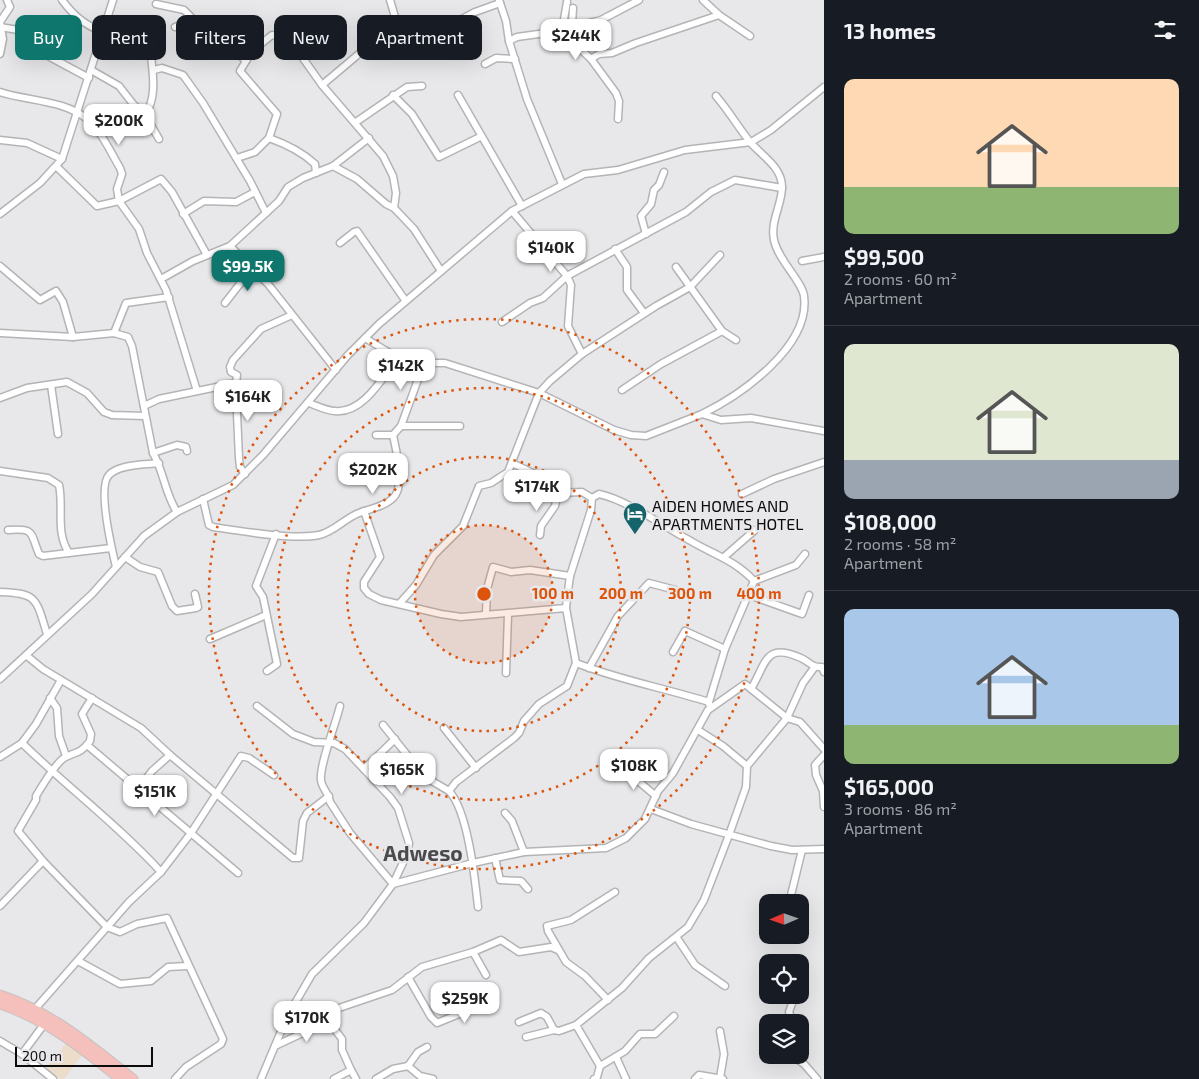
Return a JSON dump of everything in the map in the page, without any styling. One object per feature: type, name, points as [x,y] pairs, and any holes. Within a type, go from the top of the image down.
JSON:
[{"type":"main road","points":[[0,996],[35,1009],[74,1033],[133,1079]]},
{"type":"main road","points":[[0,1004],[45,1023],[70,1038],[120,1079]]},
{"type":"street","points":[[0,54],[3,39],[0,27],[1,20],[9,9],[7,0]]},
{"type":"street","points":[[62,0],[70,12],[92,27]]},
{"type":"street","points":[[108,15],[113,0]]},
{"type":"street","points":[[322,85],[360,53],[368,42],[396,17],[390,0]]},
{"type":"street","points":[[509,41],[517,37],[553,32],[563,25],[581,25],[601,20],[639,0]]},
{"type":"street","points":[[703,0],[719,16],[750,36]]},
{"type":"street","points":[[470,15],[500,2],[506,21],[509,41],[527,99],[562,184]]},
{"type":"street","points":[[567,2],[563,25],[573,42],[591,59],[616,93],[619,101],[618,119]]},
{"type":"street","points":[[156,4],[184,10],[189,15]]},
{"type":"street","points":[[572,24],[573,8]]},
{"type":"street","points":[[591,59],[599,54],[612,54],[636,42],[719,16]]},
{"type":"street","points":[[0,27],[18,30],[44,53],[89,78]]},
{"type":"street","points":[[237,158],[255,152],[269,138],[277,114],[240,71],[252,51],[272,35],[285,38],[300,52],[322,85],[356,122],[383,156],[393,176],[396,193],[394,208]]},
{"type":"street","points":[[485,64],[496,58],[515,59]]},
{"type":"street","points":[[0,214],[58,167],[94,60]]},
{"type":"street","points":[[145,114],[149,109],[153,94],[154,70],[152,60]]},
{"type":"street","points":[[154,70],[162,68],[183,76],[203,102],[237,158],[266,213]]},
{"type":"street","points":[[91,70],[118,86],[133,104],[145,114],[159,139]]},
{"type":"street","points":[[356,122],[407,86],[422,86]]},
{"type":"street","points":[[0,679],[27,656],[46,634],[92,594],[144,536],[177,512],[233,485],[309,403],[365,338],[405,300],[512,211],[584,174],[618,170],[671,153],[751,142],[771,130],[824,88]]},
{"type":"street","points":[[0,92],[77,111],[90,120],[120,168],[122,174],[118,189],[119,201],[139,229],[147,253],[169,297],[197,391]]},
{"type":"street","points":[[393,95],[412,114],[439,157],[480,136]]},
{"type":"street","points":[[458,95],[522,206]]},
{"type":"street","points":[[365,338],[398,358],[463,368],[539,393],[614,430],[631,435],[646,436],[702,414],[737,395],[767,369],[792,341],[799,329],[804,294],[782,261],[774,240],[772,229],[782,188],[781,177],[775,167],[751,142],[733,115],[716,96]]},
{"type":"street","points":[[269,138],[284,143],[308,158],[315,164],[316,173]]},
{"type":"street","points":[[161,279],[207,255],[230,246],[279,201],[288,187],[333,166],[369,138]]},
{"type":"street","points":[[0,140],[28,143],[62,159]]},
{"type":"street","points":[[333,166],[357,178],[386,204],[394,208],[414,230],[441,270]]},
{"type":"street","points":[[58,167],[93,204],[102,206],[119,201],[161,179],[172,192],[207,255]]},
{"type":"street","points":[[646,234],[642,216],[650,204],[654,190],[664,172]]},
{"type":"street","points":[[502,322],[530,303],[543,298],[567,276],[686,212],[718,187],[735,180],[782,188]]},
{"type":"street","points":[[183,214],[204,201],[236,202],[255,192]]},
{"type":"street","points":[[512,211],[567,276],[571,285],[568,326],[582,354]]},
{"type":"street","points":[[340,243],[358,231],[405,300]]},
{"type":"street","points":[[230,246],[253,267],[336,370]]},
{"type":"street","points":[[615,249],[627,267],[627,290],[644,313]]},
{"type":"street","points":[[399,604],[416,585],[434,555],[463,526],[479,486],[491,483],[506,474],[539,393],[582,354],[644,313],[690,287],[720,255]]},
{"type":"street","points":[[802,261],[824,257]]},
{"type":"street","points":[[0,266],[40,300],[56,291],[63,302],[73,337]]},
{"type":"street","points":[[225,303],[253,267]]},
{"type":"street","points":[[676,267],[722,331],[736,340]]},
{"type":"street","points":[[114,333],[126,303],[169,297]]},
{"type":"street","points":[[144,406],[159,399],[236,383],[238,379],[230,367],[233,360],[261,329],[292,315]]},
{"type":"street","points":[[622,390],[661,364],[722,331]]},
{"type":"street","points":[[0,333],[73,337],[114,333],[128,337],[132,346],[144,406],[144,416],[153,453],[168,495],[177,512]]},
{"type":"street","points":[[309,403],[335,411],[358,405],[377,385],[398,358]]},
{"type":"street","points":[[376,435],[393,435],[401,426],[424,363]]},
{"type":"street","points":[[0,398],[27,388],[67,382],[77,386],[94,398],[104,412],[112,415],[144,416]]},
{"type":"street","points":[[50,385],[58,434]]},
{"type":"street","points":[[230,385],[236,392],[238,458],[240,467],[245,474]]},
{"type":"street","points":[[702,414],[721,420],[751,418],[824,431]]},
{"type":"street","points":[[401,426],[460,426]]},
{"type":"street","points":[[202,499],[209,525],[213,527],[276,534],[320,535],[330,531],[349,517],[389,503],[397,492],[399,480],[393,435]]},
{"type":"street","points":[[153,453],[177,445],[186,447],[187,451]]},
{"type":"street","points":[[742,494],[774,478],[824,462]]},
{"type":"street","points":[[116,568],[111,548],[105,498],[107,478],[110,473],[124,468],[158,463]]},
{"type":"street","points":[[512,463],[541,477],[558,493],[582,492],[592,498]]},
{"type":"street","points":[[0,471],[48,478],[59,484],[61,531],[63,544],[69,553]]},
{"type":"street","points":[[540,535],[541,526],[555,506],[558,493]]},
{"type":"street","points":[[592,498],[599,494],[614,498],[677,532],[688,540],[724,557],[742,568],[754,581]]},
{"type":"street","points":[[449,791],[456,782],[519,733],[524,721],[539,704],[567,686],[576,663],[566,608],[570,576],[591,510],[592,498]]},
{"type":"street","points":[[364,511],[380,557],[370,570],[364,582],[364,588],[369,594],[381,600],[461,617],[566,608]]},
{"type":"street","points":[[8,530],[26,528],[29,530],[39,554],[43,556],[111,548]]},
{"type":"street","points":[[724,557],[755,530]]},
{"type":"street","points":[[268,671],[277,664],[263,598],[256,586],[276,534]]},
{"type":"street","points":[[393,884],[524,852],[606,848],[626,838],[645,819],[656,796],[673,773],[708,710],[725,649],[754,581],[796,565],[805,554]]},
{"type":"street","points":[[125,557],[140,567],[158,572],[172,606],[177,611],[198,607],[195,594]]},
{"type":"street","points":[[486,614],[487,589],[493,567],[511,572],[530,570],[570,576]]},
{"type":"street","points":[[589,668],[618,616],[649,583],[683,592]]},
{"type":"street","points":[[0,592],[24,592],[34,600],[46,634]]},
{"type":"street","points":[[749,595],[802,614],[809,595]]},
{"type":"street","points":[[506,673],[508,614]]},
{"type":"street","points":[[210,639],[266,615]]},
{"type":"street","points":[[673,652],[685,631],[725,649]]},
{"type":"street","points":[[752,689],[769,656],[774,652],[778,651],[802,659],[814,668],[823,667]]},
{"type":"street","points":[[27,656],[61,680],[141,728],[170,756],[296,859],[299,858],[300,854],[303,821],[307,813],[330,796]]},
{"type":"street","points":[[576,663],[611,677],[656,686],[709,702]]},
{"type":"street","points":[[526,1037],[554,1030],[559,1031],[576,1025],[608,1000],[650,958],[677,938],[688,927],[704,900],[729,835],[746,787],[747,766],[787,718],[803,683],[814,668]]},
{"type":"street","points":[[0,757],[22,743],[36,724],[61,680]]},
{"type":"street","points":[[708,710],[745,684],[787,718],[800,722],[824,749]]},
{"type":"street","points":[[50,698],[57,708],[59,736],[66,756]]},
{"type":"street","points":[[92,698],[82,714],[91,734],[87,745],[71,756],[66,756],[58,764],[36,796],[36,800],[18,831],[43,861],[107,927],[120,932],[137,924],[167,918],[223,1039],[222,1044],[186,1067],[175,1079]]},
{"type":"street","points":[[257,706],[293,734],[314,742],[334,744],[345,749],[398,808],[406,831],[408,852],[393,884],[364,923],[312,974],[287,1017],[261,1079]]},
{"type":"street","points":[[340,706],[321,780],[330,796],[330,802],[350,833],[393,884]]},
{"type":"street","points":[[383,725],[426,777],[453,795],[460,812],[473,863],[478,907]]},
{"type":"street","points":[[444,728],[476,768]]},
{"type":"street","points":[[698,730],[723,746],[747,766]]},
{"type":"street","points":[[364,769],[395,739]]},
{"type":"street","points":[[22,743],[129,837],[161,872]]},
{"type":"street","points":[[87,745],[238,873]]},
{"type":"street","points":[[824,755],[815,765],[815,771],[823,791],[824,807]]},
{"type":"street","points":[[138,789],[152,770],[170,756]]},
{"type":"street","points":[[35,1009],[129,902],[161,872],[191,833],[241,756],[249,758],[274,775]]},
{"type":"street","points":[[626,771],[656,796]]},
{"type":"street","points":[[651,809],[729,835],[771,846],[802,850],[824,849]]},
{"type":"street","points":[[505,812],[512,820],[524,852]]},
{"type":"street","points":[[791,894],[802,850]]},
{"type":"street","points":[[495,858],[500,880],[521,880],[528,889]]},
{"type":"street","points":[[0,906],[43,861]]},
{"type":"street","points":[[608,1000],[585,976],[566,962],[547,926],[571,920],[615,892]]},
{"type":"street","points":[[677,938],[695,964],[725,986]]},
{"type":"street","points":[[275,1046],[309,1030],[339,1008],[392,990],[422,967],[473,952],[501,940],[519,952],[551,947],[558,950]]},
{"type":"street","points":[[473,952],[486,975]]},
{"type":"street","points":[[78,961],[120,984],[151,981],[168,966],[188,966]]},
{"type":"street","points":[[408,977],[431,1018],[437,1023],[481,1005]]},
{"type":"street","points":[[519,1022],[544,1014],[554,1030]]},
{"type":"street","points":[[594,1079],[597,1077],[600,1066],[616,1057],[640,1034],[655,1034],[674,1016]]},
{"type":"street","points":[[326,1018],[342,1039],[342,1050],[356,1079]]},
{"type":"street","points":[[22,1054],[45,1023]]},
{"type":"street","points":[[576,1025],[600,1066]]},
{"type":"street","points":[[694,1079],[699,1075],[721,1079],[724,1054],[720,1031]]},
{"type":"street","points":[[0,1041],[22,1054],[53,1079]]},
{"type":"street","points":[[376,1079],[393,1069],[408,1066],[418,1052],[427,1047]]},
{"type":"street","points":[[616,1057],[626,1079]]},
{"type":"street","points":[[804,1064],[817,1079]]},
{"type":"street","points":[[408,1066],[420,1076],[433,1079]]},
{"type":"street","points":[[334,1079],[352,1070]]},
{"type":"shaded area","points":[[67,1042],[83,1054],[64,1079],[60,1079],[46,1068]]},
{"type":"place","name":"AIDEN HOMES AND APARTMENTS HOTEL","points":[[635,535]]},
{"type":"district","name":"Adweso","points":[[423,852]]}]
